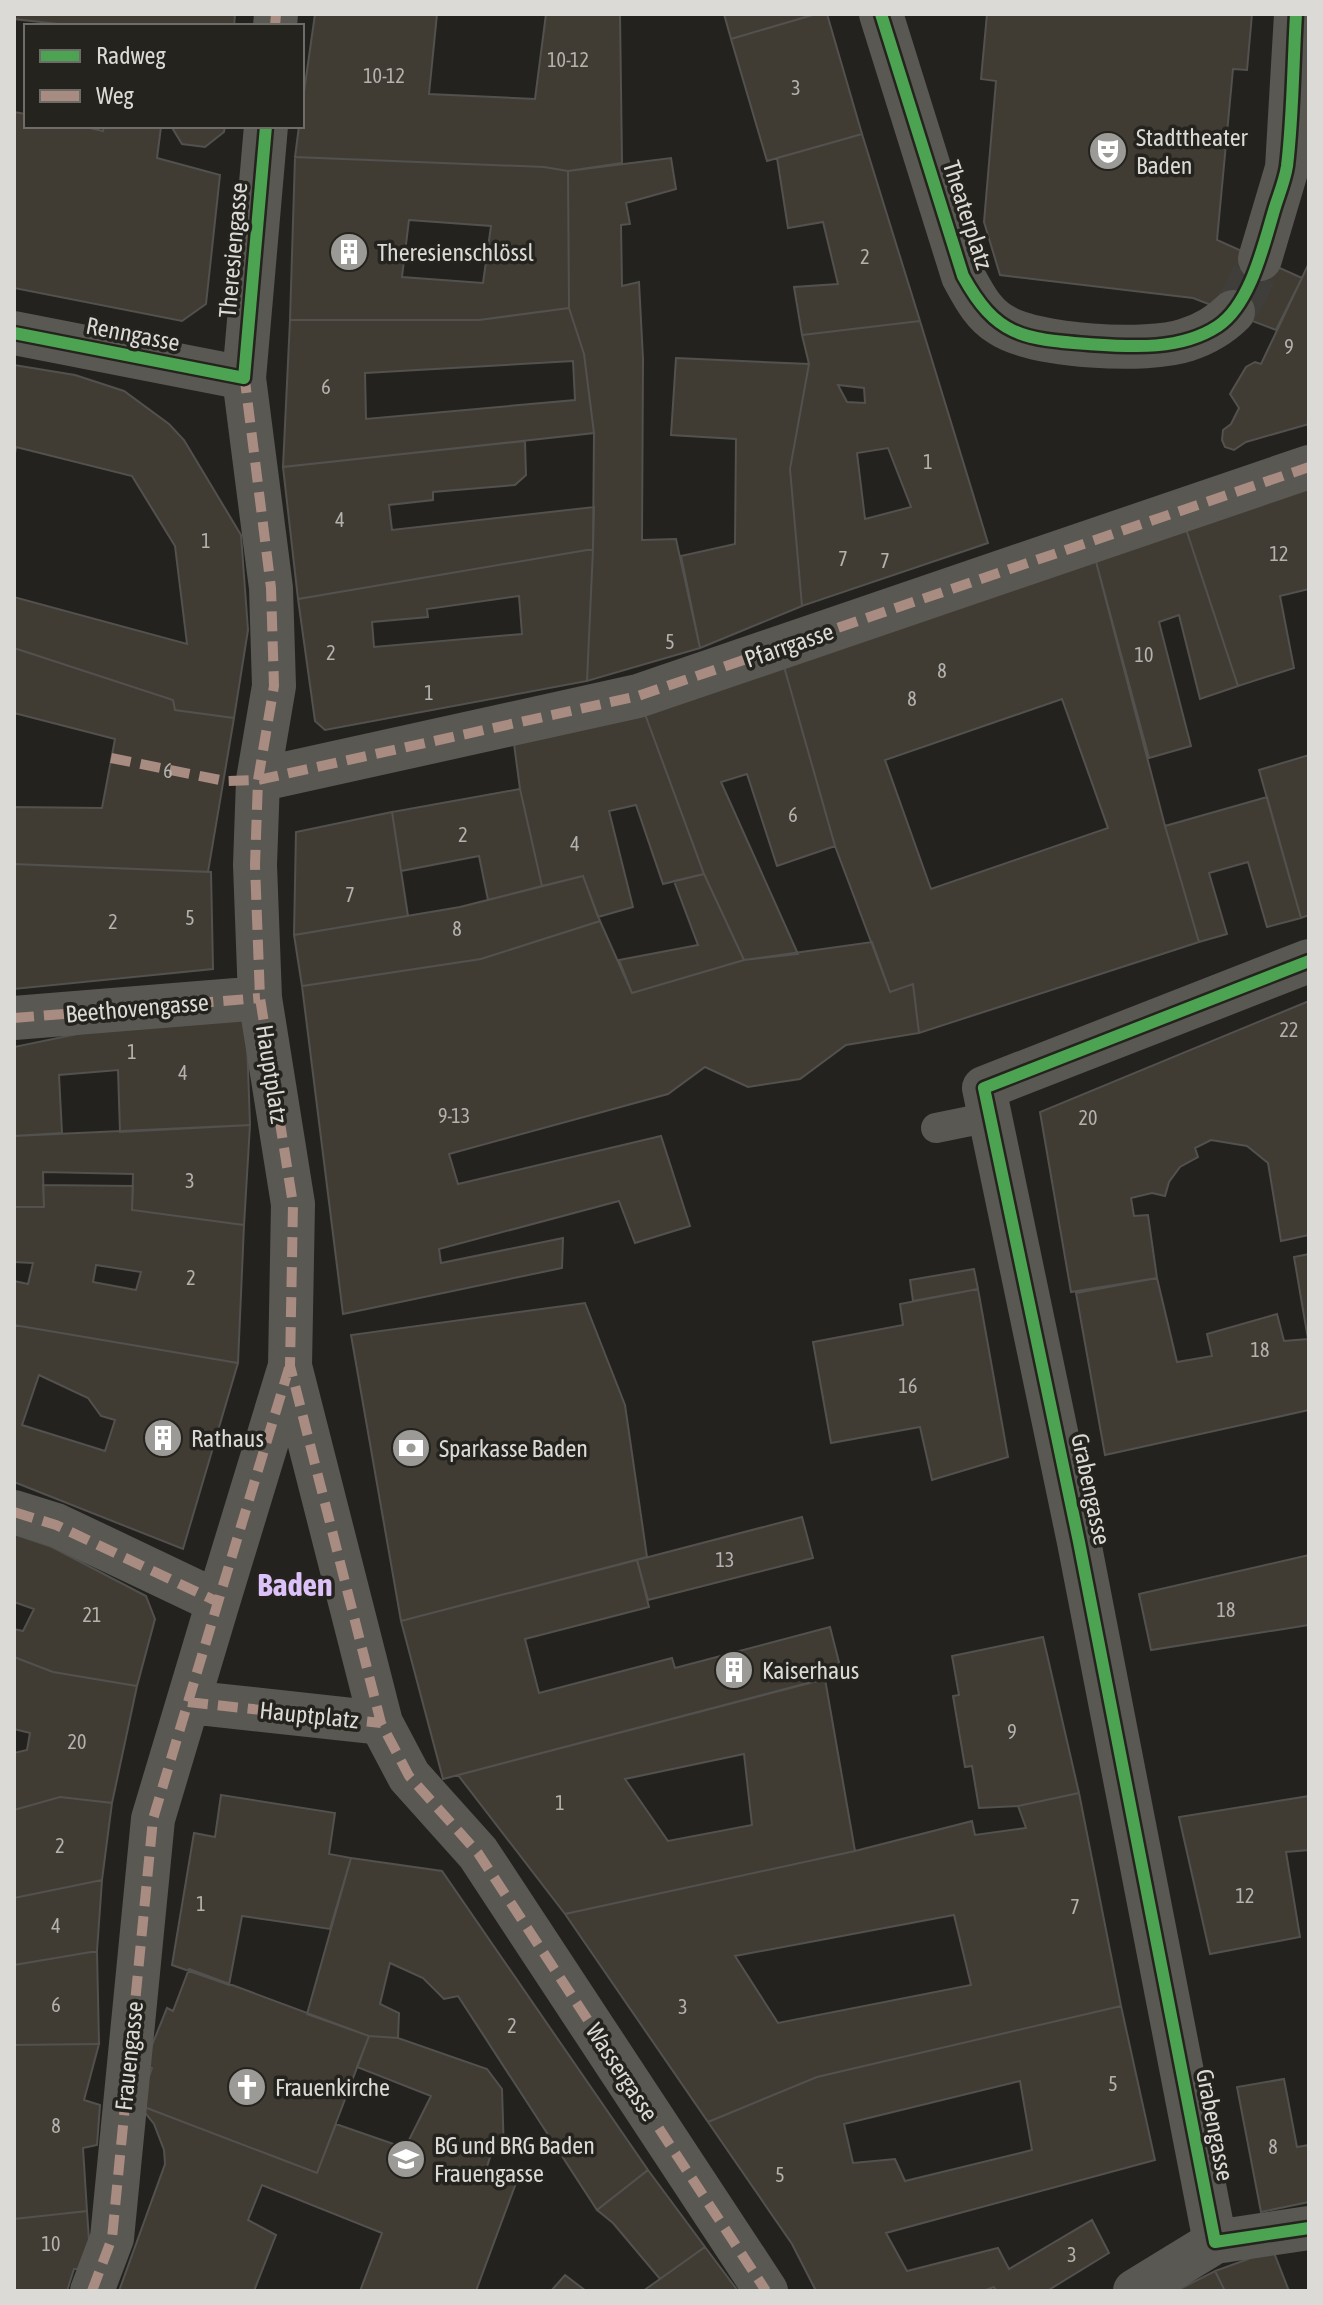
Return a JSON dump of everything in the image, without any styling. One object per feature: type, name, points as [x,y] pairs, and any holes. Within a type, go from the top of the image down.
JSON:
[{"type":"street","name":"Theaterplatz","points":[[881,14],[963,276],[978,303],[999,324],[1028,337],[1052,341],[1159,346],[1208,332],[1222,324],[1233,312]]},
{"type":"street","points":[[1260,259],[1287,168],[1296,14]]},
{"type":"street","name":"Theresiengasse","points":[[258,780],[274,686],[272,616],[244,378],[266,128]]},
{"type":"street","name":"Renngasse","points":[[14,333],[244,378]]},
{"type":"street","name":"Pfarrgasse","points":[[258,780],[638,696],[1309,467]]},
{"type":"street","name":"Hauptplatz","points":[[258,780],[255,865],[260,998],[293,1204],[290,1366],[381,1723],[409,1776],[478,1853]]},
{"type":"street","name":"Grabengasse","points":[[1215,2242],[1079,1542],[984,1088],[1309,961]]},
{"type":"street","name":"Beethovengasse","points":[[14,1018],[260,998]]},
{"type":"street","name":"Hauptplatz","points":[[153,1819],[290,1366]]},
{"type":"street","points":[[14,1512],[56,1525],[218,1602]]},
{"type":"street","name":"Hauptplatz","points":[[188,1702],[381,1723]]},
{"type":"street","name":"Frauengasse","points":[[92,2291],[112,2238],[153,1819]]},
{"type":"street","name":"Wassergasse","points":[[478,1853],[766,2291]]},
{"type":"street","points":[[1135,2291],[1215,2242],[1309,2228]]},
{"type":"lane","points":[[936,1128],[990,1117]]},
{"type":"building","points":[[14,14],[235,14],[234,24],[58,24],[14,19]]},
{"type":"building","points":[[315,14],[437,14],[429,94],[535,99],[546,14],[620,14],[622,163],[568,171],[544,167],[295,157],[299,128],[304,128],[304,92]]},
{"type":"building","points":[[724,14],[816,14],[731,39]]},
{"type":"building","points":[[816,14],[827,14],[862,134],[767,161],[731,39]]},
{"type":"building","name":"Stadttheater Baden","points":[[987,14],[1252,14],[1247,70],[1233,69],[1217,240],[1302,278],[1276,330],[1193,298],[1000,275],[984,222],[996,81],[981,79]]},
{"type":"building","points":[[14,112],[24,114],[24,128],[90,128],[103,131],[104,128],[161,128],[157,158],[220,175],[206,304],[182,321],[14,288]]},
{"type":"building","points":[[172,128],[225,128],[224,132],[205,147],[182,144]]},
{"type":"building","points":[[862,134],[920,321],[802,335],[794,287],[838,284],[823,222],[788,228],[777,158]]},
{"type":"building","name":"Theresienschlössl","points":[[295,157],[544,167],[568,171],[569,308],[479,320],[290,320]],"holes":[[[409,220],[491,226],[483,283],[402,277]]]},
{"type":"building","points":[[671,158],[676,189],[626,203],[630,224],[621,225],[622,286],[639,282],[643,359],[642,540],[676,539],[700,648],[587,681],[594,433],[584,354],[569,308],[568,171]]},
{"type":"building","points":[[1309,263],[1309,424],[1246,442],[1234,450],[1225,447],[1223,430],[1231,424],[1239,408],[1230,394],[1246,367],[1255,362],[1261,364]]},
{"type":"building","points":[[569,308],[584,354],[594,433],[283,467],[290,320],[479,320]],"holes":[[[573,361],[575,400],[366,419],[365,373]]]},
{"type":"building","points":[[920,321],[988,543],[802,606],[790,469],[809,364],[802,335]],"holes":[[[838,385],[864,388],[865,403],[847,402]],[[888,448],[911,507],[865,519],[857,453]]]},
{"type":"building","points":[[676,358],[809,364],[790,469],[802,606],[700,648],[681,556],[735,544],[736,439],[671,435]]},
{"type":"building","points":[[14,365],[75,375],[124,391],[169,424],[184,440],[241,535],[248,630],[234,718],[175,710],[173,700],[14,648],[14,597],[187,644],[175,546],[132,476],[16,447],[14,459]]},
{"type":"building","points":[[525,441],[526,475],[515,485],[433,492],[433,500],[389,505],[392,530],[594,507],[593,549],[298,599],[283,467]]},
{"type":"building","points":[[1309,483],[1309,589],[1280,596],[1294,668],[1238,686],[1186,529]]},
{"type":"building","points":[[1186,529],[1238,686],[1200,699],[1179,615],[1159,622],[1191,746],[1149,758],[1095,558]]},
{"type":"building","points":[[593,549],[587,681],[325,730],[315,721],[298,599]],"holes":[[[519,596],[522,634],[374,647],[372,622],[428,617],[427,609]]]},
{"type":"building","points":[[1095,558],[1165,826],[1199,942],[919,1033],[913,984],[890,992],[835,846],[783,663]],"holes":[[[1062,699],[1108,828],[931,889],[885,760]]]},
{"type":"building","points":[[14,648],[173,700],[175,710],[234,718],[208,872],[14,864],[14,807],[102,808],[115,739],[14,713]]},
{"type":"building","points":[[783,663],[835,846],[777,866],[747,774],[721,782],[798,954],[744,960],[704,874],[642,706]]},
{"type":"building","points":[[642,706],[704,874],[663,884],[636,805],[609,811],[633,907],[598,917],[583,876],[542,886],[520,789],[514,744]]},
{"type":"building","points":[[1309,755],[1309,915],[1301,918],[1259,770]]},
{"type":"building","points":[[520,789],[542,886],[488,900],[479,856],[401,871],[392,812]]},
{"type":"building","points":[[1267,797],[1301,918],[1267,927],[1248,862],[1209,873],[1227,934],[1199,942],[1165,826]]},
{"type":"building","points":[[392,812],[408,916],[294,935],[296,832]]},
{"type":"building","points":[[14,864],[211,872],[213,969],[14,989]]},
{"type":"building","points":[[704,874],[744,960],[632,993],[619,960],[698,945],[674,881]]},
{"type":"building","points":[[583,876],[600,921],[481,959],[302,986],[294,935],[460,907]]},
{"type":"building","points":[[600,921],[632,993],[744,960],[872,942],[890,992],[913,984],[919,1033],[846,1045],[800,1079],[748,1087],[705,1067],[668,1094],[449,1154],[458,1184],[661,1136],[690,1226],[635,1243],[619,1201],[439,1249],[441,1263],[563,1238],[562,1268],[343,1314],[302,986],[481,959]]},
{"type":"building","points":[[1309,1001],[1309,1235],[1281,1241],[1268,1163],[1247,1146],[1211,1140],[1195,1148],[1198,1157],[1180,1167],[1169,1182],[1165,1196],[1152,1193],[1131,1198],[1134,1216],[1148,1215],[1157,1278],[1071,1292],[1040,1112]]},
{"type":"building","points":[[246,1011],[250,1125],[120,1132],[118,1070],[59,1075],[62,1133],[14,1136],[14,1047],[160,1017]]},
{"type":"building","points":[[250,1125],[244,1225],[132,1210],[133,1174],[43,1172],[44,1207],[14,1207],[14,1136]]},
{"type":"building","points":[[43,1185],[133,1186],[132,1210],[244,1225],[238,1363],[14,1325],[14,1281],[28,1284],[33,1263],[14,1262],[14,1207],[44,1207]],"holes":[[[96,1265],[141,1272],[136,1290],[93,1282]]]},
{"type":"building","points":[[1309,1254],[1309,1410],[1105,1455],[1076,1293],[1157,1278],[1177,1362],[1212,1356],[1207,1334],[1277,1314],[1284,1341],[1308,1339],[1294,1257]]},
{"type":"building","points":[[974,1269],[978,1289],[913,1301],[910,1280]]},
{"type":"building","points":[[978,1289],[1008,1457],[932,1480],[920,1427],[831,1443],[813,1342],[903,1325],[900,1304]]},
{"type":"building","points":[[585,1303],[625,1405],[647,1557],[401,1621],[351,1335]]},
{"type":"building","name":"Rathaus","points":[[14,1325],[238,1363],[183,1549],[14,1482]],"holes":[[[39,1375],[88,1398],[101,1416],[115,1420],[105,1451],[22,1425]]]},
{"type":"building","points":[[802,1517],[813,1558],[648,1600],[637,1560]]},
{"type":"building","points":[[14,1534],[52,1547],[146,1596],[155,1619],[137,1686],[53,1672],[14,1657],[14,1629],[23,1631],[34,1609],[14,1602]]},
{"type":"building","points":[[1309,1555],[1309,1625],[1151,1650],[1139,1594]]},
{"type":"building","name":"Kaiserhaus","points":[[637,1560],[649,1607],[525,1639],[539,1693],[672,1658],[675,1668],[830,1627],[842,1674],[443,1779],[401,1621]]},
{"type":"building","points":[[1043,1637],[1079,1793],[1018,1806],[979,1808],[972,1766],[965,1767],[953,1696],[959,1695],[952,1656]]},
{"type":"building","points":[[14,1657],[53,1672],[137,1686],[112,1803],[60,1797],[14,1810],[14,1753],[27,1750],[30,1733],[14,1729]]},
{"type":"building","points":[[825,1679],[855,1851],[565,1914],[458,1775]],"holes":[[[744,1754],[752,1825],[668,1841],[625,1779]]]},
{"type":"building","points":[[1079,1793],[1121,2006],[817,2077],[708,2122],[565,1914],[855,1851],[972,1821],[975,1835],[1026,1828],[1018,1806]],"holes":[[[954,1915],[971,1985],[778,2023],[735,1956]]]},
{"type":"building","points":[[221,1795],[335,1813],[329,1854],[351,1858],[330,1929],[242,1916],[229,1985],[172,1965],[194,1833],[215,1837]]},
{"type":"building","points":[[1309,1796],[1309,1850],[1286,1852],[1300,1937],[1210,1954],[1179,1817]]},
{"type":"building","points":[[60,1797],[112,1803],[102,1880],[14,1898],[14,1810]]},
{"type":"building","points":[[351,1858],[442,1871],[648,2170],[597,2210],[458,1996],[444,1999],[423,1978],[390,1963],[380,2004],[399,2013],[398,2038],[369,2036],[307,2014]]},
{"type":"building","points":[[102,1880],[97,1951],[14,1965],[14,1898]]},
{"type":"building","points":[[97,1951],[99,2044],[14,2045],[14,1965]]},
{"type":"building","name":"Frauenkirche","points":[[189,1969],[369,2036],[317,2173],[139,2105],[152,2068],[144,2065],[167,2008],[173,2011]]},
{"type":"building","points":[[1121,2006],[1155,2160],[886,2233],[907,2271],[998,2248],[1009,2269],[1092,2220],[1109,2253],[1047,2291],[996,2291],[994,2287],[983,2291],[816,2291],[792,2244],[708,2122],[817,2077]],"holes":[[[1020,2081],[1032,2150],[905,2181],[895,2159],[853,2163],[844,2124]]]},
{"type":"building","name":"BG und BRG Baden Frauengasse","points":[[369,2036],[398,2038],[487,2069],[502,2089],[504,2153],[491,2154],[486,2170],[516,2183],[476,2291],[360,2291],[382,2233],[262,2185],[248,2220],[276,2235],[254,2291],[119,2291],[165,2164],[164,2150],[154,2124],[139,2105],[317,2173],[336,2124],[405,2148],[431,2096],[357,2067]]},
{"type":"building","points":[[99,2044],[84,2100],[100,2105],[97,2145],[83,2148],[87,2211],[14,2219],[14,2045]]},
{"type":"building","points":[[1284,2079],[1297,2147],[1309,2145],[1309,2202],[1261,2212],[1237,2087]]},
{"type":"building","points":[[648,2170],[705,2247],[660,2279],[613,2223],[597,2210]]},
{"type":"building","points":[[87,2211],[91,2269],[74,2269],[67,2291],[15,2291],[14,2219]]},
{"type":"building","points":[[705,2247],[738,2291],[643,2291],[660,2279]]},
{"type":"building","points":[[1273,2250],[1289,2291],[1225,2291],[1215,2271]]},
{"type":"building","points":[[1215,2271],[1225,2291],[1176,2291]]},
{"type":"building","points":[[565,2275],[586,2291],[551,2291]]},
{"type":"tunnel","points":[[1233,312],[1247,290],[1260,259]]},
{"type":"marked path","points":[[275,24],[276,14]]},
{"type":"marked path","points":[[244,373],[271,588],[274,686],[258,780],[255,865],[260,998],[293,1204],[290,1366],[381,1723],[409,1776],[478,1853],[766,2291]]},
{"type":"marked path","points":[[111,758],[225,781],[258,780],[638,696],[1309,467]]},
{"type":"marked path","points":[[14,1018],[260,998]]},
{"type":"marked path","points":[[14,1512],[56,1525],[218,1602],[289,1368]]},
{"type":"marked path","points":[[92,2291],[112,2238],[153,1819],[218,1602]]},
{"type":"marked path","points":[[188,1702],[381,1723]]},
{"type":"cycle path","points":[[881,14],[963,276],[975,296],[1000,323],[1028,336],[1065,342],[1138,346],[1172,343],[1203,334],[1229,316],[1248,288],[1287,166],[1296,14]]},
{"type":"cycle path","points":[[14,333],[244,378],[266,128]]},
{"type":"cycle path","points":[[1309,961],[984,1088],[1079,1542],[1215,2242],[1309,2228]]},
{"type":"place","name":"Stadttheater Baden","points":[[1108,151]]},
{"type":"place","name":"Theresienschlössl","points":[[349,252]]},
{"type":"place","name":"Rathaus","points":[[163,1438]]},
{"type":"place","name":"Sparkasse Baden","points":[[411,1448]]},
{"type":"place","name":"Kaiserhaus","points":[[734,1670]]},
{"type":"place","name":"Frauenkirche","points":[[247,2087]]},
{"type":"place","name":"BG und BRG Baden Frauengasse","points":[[406,2159]]},
{"type":"district","name":"Baden","points":[[295,1584]]}]
